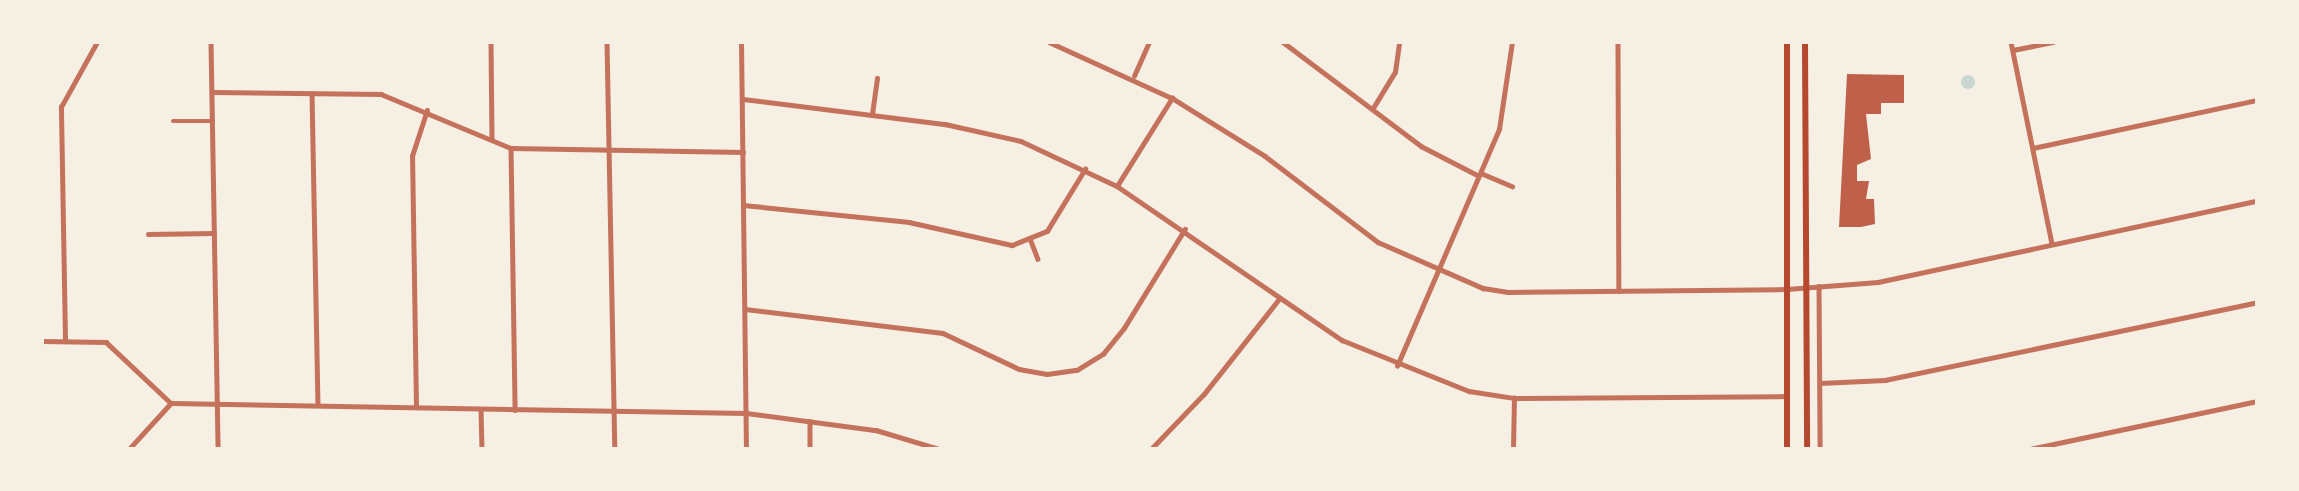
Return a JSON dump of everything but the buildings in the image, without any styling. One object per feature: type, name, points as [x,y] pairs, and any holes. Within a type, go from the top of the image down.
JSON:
[{"type":"main road","points":[[1787,42],[1787,449]]},
{"type":"main road","points":[[1805,42],[1807,449]]},
{"type":"street","points":[[65,340],[61,107],[97,42]]},
{"type":"street","points":[[211,42],[218,449]]},
{"type":"street","points":[[491,42],[492,139]]},
{"type":"street","points":[[607,42],[615,449]]},
{"type":"street","points":[[741,42],[746,449]]},
{"type":"street","points":[[1049,42],[1134,76],[1172,98],[1274,162],[1378,242],[1438,270],[1508,292],[1787,289],[1878,282],[2257,201]]},
{"type":"street","points":[[1134,76],[1149,42]]},
{"type":"street","points":[[1283,42],[1421,146],[1480,174],[1512,186]]},
{"type":"street","points":[[1373,108],[1395,72],[1398,42]]},
{"type":"street","points":[[1397,366],[1480,174],[1506,102],[1512,42]]},
{"type":"street","points":[[1618,42],[1619,291]]},
{"type":"street","points":[[2011,42],[2052,244]]},
{"type":"street","points":[[2013,50],[2053,42]]},
{"type":"street","points":[[872,114],[877,78]]},
{"type":"street","points":[[212,92],[381,94],[427,110],[510,147],[742,152]]},
{"type":"street","points":[[312,93],[318,405]]},
{"type":"street","points":[[1117,186],[1172,98]]},
{"type":"street","points":[[743,99],[872,114],[1021,141],[1085,169],[1117,186],[1185,229],[1278,298],[1342,340],[1397,366],[1469,391],[1514,398],[1787,396]]},
{"type":"street","points":[[2033,148],[2257,100]]},
{"type":"street","points":[[416,407],[412,156],[427,110]]},
{"type":"street","points":[[173,121],[213,121]]},
{"type":"street","points":[[510,147],[515,410]]},
{"type":"street","points":[[743,205],[909,222],[994,243],[1031,241],[1053,222],[1085,169]]},
{"type":"street","points":[[745,309],[943,333],[1019,369],[1047,374],[1077,370],[1103,354],[1124,328],[1185,229]]},
{"type":"street","points":[[148,234],[214,233]]},
{"type":"street","points":[[1031,241],[1038,259]]},
{"type":"street","points":[[1819,286],[1820,449]]},
{"type":"street","points":[[1151,449],[1204,394],[1278,298]]},
{"type":"street","points":[[1820,383],[1885,380],[2257,302]]},
{"type":"street","points":[[42,340],[106,342],[171,403],[746,413],[876,430],[939,449]]},
{"type":"street","points":[[1513,449],[1514,398]]},
{"type":"street","points":[[2030,449],[2257,401]]},
{"type":"street","points":[[129,449],[171,403]]},
{"type":"street","points":[[481,409],[482,449]]},
{"type":"street","points":[[810,421],[810,449]]},
{"type":"shaded area","points":[[1968,75],[1973,77],[1975,82],[1973,87],[1968,89],[1963,87],[1961,82],[1963,77]]}]
